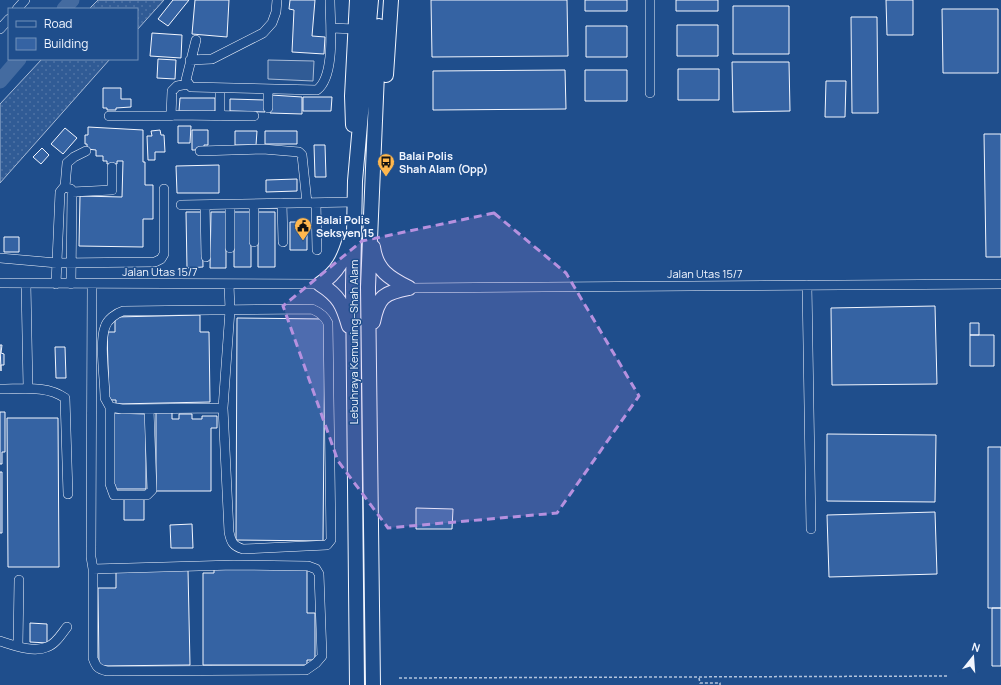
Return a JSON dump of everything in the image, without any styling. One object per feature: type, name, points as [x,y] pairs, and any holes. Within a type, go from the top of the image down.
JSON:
[{"type":"highway","points":[[355,181],[352,96],[357,0]]},
{"type":"highway","name":"Lebuhraya Kemuning–Shah Alam","points":[[371,0],[373,35],[373,173],[368,286],[368,351],[373,685]]},
{"type":"highway","name":"Lebuhraya Kemuning–Shah Alam","points":[[357,685],[353,346],[355,181],[373,35],[381,0]]},
{"type":"highway","points":[[373,173],[385,83],[391,0]]},
{"type":"highway","points":[[353,346],[345,311],[338,297],[320,284],[332,276],[339,267],[354,223]]},
{"type":"highway","points":[[371,232],[375,260],[384,273],[409,288]]},
{"type":"highway","points":[[368,351],[376,309],[382,297],[392,291],[409,288]]},
{"type":"street","points":[[18,8],[25,0]]},
{"type":"street","points":[[190,60],[212,59],[264,33],[272,23],[276,12],[277,0]]},
{"type":"street","points":[[196,40],[186,80],[191,87],[220,89],[317,90],[322,87],[330,59],[330,0]]},
{"type":"street","points":[[650,0],[650,94]]},
{"type":"street","points":[[0,29],[8,20]]},
{"type":"street","points":[[331,28],[355,29]]},
{"type":"street","points":[[172,115],[172,91],[177,86],[188,84]]},
{"type":"street","points":[[220,89],[220,116]]},
{"type":"street","points":[[268,90],[268,108]]},
{"type":"street","points":[[109,116],[254,116]]},
{"type":"street","points":[[200,151],[263,149],[299,152],[302,155],[311,203],[317,250]]},
{"type":"street","points":[[71,284],[67,163],[74,157],[86,151]]},
{"type":"street","points":[[56,284],[60,192],[69,190],[112,190],[112,167]]},
{"type":"street","points":[[0,258],[8,260],[57,263],[155,262],[161,259],[164,254],[164,189]]},
{"type":"street","points":[[182,205],[355,202]]},
{"type":"street","points":[[282,203],[283,242]]},
{"type":"street","points":[[254,204],[254,242]]},
{"type":"street","points":[[205,205],[206,257]]},
{"type":"street","points":[[230,205],[230,248]]},
{"type":"street","name":"Jalan Utas 15/7","points":[[0,283],[320,284]]},
{"type":"street","points":[[26,284],[28,388]]},
{"type":"street","points":[[92,284],[91,558],[93,569],[93,658],[99,670],[306,670],[316,663],[322,656],[319,574],[316,569],[300,564],[234,564],[93,569]]},
{"type":"street","points":[[149,409],[152,490],[147,495],[114,495],[110,484],[110,407],[105,398],[103,339],[105,326],[117,313],[123,311],[230,310],[312,309],[325,317],[328,323],[332,534],[327,545],[243,549],[235,547],[230,541],[223,408],[230,310],[229,284]]},
{"type":"street","name":"Jalan Utas 15/7","points":[[409,288],[1001,284]]},
{"type":"street","points":[[807,285],[811,529]]},
{"type":"street","points":[[0,389],[28,388],[57,392],[65,398],[68,494]]},
{"type":"street","points":[[110,407],[149,409],[223,408]]},
{"type":"street","points":[[18,646],[19,580]]},
{"type":"street","points":[[0,641],[25,648],[47,648],[67,627]]},
{"type":"path","points":[[399,678],[948,676]]},
{"type":"path","points":[[700,677],[700,683],[720,683],[720,685]]},
{"type":"highlighted area","points":[[494,213],[566,273],[639,396],[557,513],[388,528],[338,461],[283,306],[362,241]]},
{"type":"shaded area","points":[[98,0],[164,0],[138,29],[138,8],[90,8]]},
{"type":"shaded area","points":[[41,60],[109,60],[0,183],[0,104]]},
{"type":"shaded area","points":[[268,60],[314,61],[313,81],[268,79]]},
{"type":"building","points":[[173,0],[189,0],[168,26],[158,19]]},
{"type":"building","points":[[195,0],[229,0],[227,37],[192,34]]},
{"type":"building","points":[[290,0],[315,0],[312,36],[325,37],[324,54],[292,52],[294,10],[289,9]]},
{"type":"building","points":[[431,0],[567,0],[568,56],[432,57]]},
{"type":"building","points":[[585,0],[627,0],[627,11],[585,11]]},
{"type":"building","points":[[676,0],[718,0],[718,11],[676,11]]},
{"type":"building","points":[[886,0],[913,0],[913,35],[887,35]]},
{"type":"building","points":[[733,6],[789,6],[789,54],[733,54]]},
{"type":"building","points":[[942,9],[998,9],[998,73],[943,73]]},
{"type":"building","points":[[851,17],[877,17],[878,113],[852,113]]},
{"type":"building","points":[[677,25],[718,25],[718,56],[677,56]]},
{"type":"building","points":[[586,26],[627,26],[627,57],[586,57]]},
{"type":"building","points":[[152,33],[182,35],[181,58],[150,56]]},
{"type":"building","points":[[158,59],[176,60],[175,79],[157,78]]},
{"type":"building","points":[[732,62],[789,62],[790,111],[733,112]]},
{"type":"building","points":[[678,69],[719,69],[719,100],[678,100]]},
{"type":"building","points":[[565,70],[566,109],[433,110],[433,71]]},
{"type":"building","points":[[585,70],[627,70],[627,101],[585,101]]},
{"type":"building","points":[[826,81],[846,81],[845,117],[825,117]]},
{"type":"building","points":[[103,88],[121,88],[121,99],[131,99],[131,107],[116,108],[116,110],[107,110],[107,108],[103,108]]},
{"type":"building","points":[[271,95],[302,97],[302,114],[270,113]]},
{"type":"building","points":[[303,97],[332,97],[331,111],[303,111]]},
{"type":"building","points":[[180,98],[215,98],[215,112],[179,111]]},
{"type":"building","points":[[230,99],[265,100],[265,112],[230,111]]},
{"type":"building","points":[[178,126],[191,126],[190,143],[178,143]]},
{"type":"building","points":[[88,127],[143,130],[145,185],[153,185],[153,219],[143,219],[143,247],[79,246],[80,196],[122,197],[123,161],[117,161],[117,164],[107,164],[107,161],[103,161],[103,156],[96,156],[96,150],[87,149],[87,144],[85,144],[85,135],[88,135]]},
{"type":"building","points":[[65,128],[77,138],[63,154],[51,144]]},
{"type":"building","points":[[160,130],[161,135],[164,135],[165,152],[155,152],[155,160],[148,160],[147,136],[152,136],[151,131]]},
{"type":"building","points":[[192,130],[208,130],[208,145],[204,145],[204,150],[192,150]]},
{"type":"building","points":[[235,131],[257,131],[256,145],[235,145]]},
{"type":"building","points":[[265,131],[297,131],[297,144],[265,144]]},
{"type":"building","points":[[984,134],[1001,134],[1001,257],[986,257]]},
{"type":"building","points":[[314,145],[325,145],[326,177],[315,177]]},
{"type":"building","points":[[42,148],[49,155],[41,164],[33,157]]},
{"type":"building","points":[[219,165],[219,193],[177,193],[176,166]]},
{"type":"building","points":[[297,179],[297,191],[266,192],[266,180]]},
{"type":"building","points":[[186,212],[202,212],[203,267],[187,268]]},
{"type":"building","points":[[211,212],[226,212],[226,268],[210,268]]},
{"type":"building","points":[[234,212],[251,212],[251,267],[234,267]]},
{"type":"building","points":[[258,212],[275,212],[275,267],[258,267]]},
{"type":"building","points":[[290,222],[307,222],[307,250],[290,250]]},
{"type":"building","points":[[4,237],[19,237],[19,252],[4,252]]},
{"type":"building","points":[[935,306],[937,384],[832,385],[831,308]]},
{"type":"building","points":[[200,315],[200,332],[209,332],[210,402],[116,404],[116,400],[109,400],[107,332],[115,332],[115,317]]},
{"type":"building","points":[[237,318],[325,319],[323,541],[236,540]]},
{"type":"building","points":[[970,323],[979,323],[979,335],[970,335]]},
{"type":"building","points":[[970,335],[994,335],[994,366],[970,366]]},
{"type":"building","points":[[0,345],[2,345],[1,353],[4,354],[4,365],[1,365],[1,371]]},
{"type":"building","points":[[55,347],[65,347],[66,378],[56,378]]},
{"type":"building","points":[[156,411],[172,411],[172,419],[179,419],[179,414],[192,414],[192,419],[202,419],[202,416],[217,416],[217,428],[211,428],[211,491],[156,491]]},
{"type":"building","points":[[0,412],[5,412],[5,452],[2,452],[2,464],[0,464]]},
{"type":"building","points":[[114,413],[146,414],[146,489],[113,489]]},
{"type":"building","points":[[7,418],[58,418],[59,567],[8,567]]},
{"type":"building","points":[[827,434],[936,435],[935,502],[827,501]]},
{"type":"building","points":[[988,447],[1001,447],[1001,608],[988,608]]},
{"type":"building","points":[[0,472],[2,472],[2,533],[0,533]]},
{"type":"building","points":[[124,497],[144,497],[144,520],[124,520]]},
{"type":"building","points":[[416,508],[453,509],[452,529],[416,529]]},
{"type":"building","points":[[935,512],[937,574],[829,577],[827,515]]},
{"type":"building","points":[[192,524],[193,548],[171,548],[170,525]]},
{"type":"building","points":[[214,569],[307,569],[307,613],[315,613],[315,660],[307,660],[307,665],[203,665],[203,573],[214,573]]},
{"type":"building","points":[[188,570],[190,665],[99,666],[98,588],[116,588],[116,571]]},
{"type":"building","points":[[992,608],[1001,608],[1001,666],[992,666]]},
{"type":"building","points":[[30,623],[47,624],[47,643],[30,642]]},
{"type":"waterway","points":[[65,8],[72,0]]},
{"type":"waterway","points":[[0,81],[18,60]]},
{"type":"place","name":"Balai Polis Shah Alam (Opp)","points":[[386,177]]},
{"type":"place","name":"Balai Polis Seksyen 15","points":[[303,241]]}]
